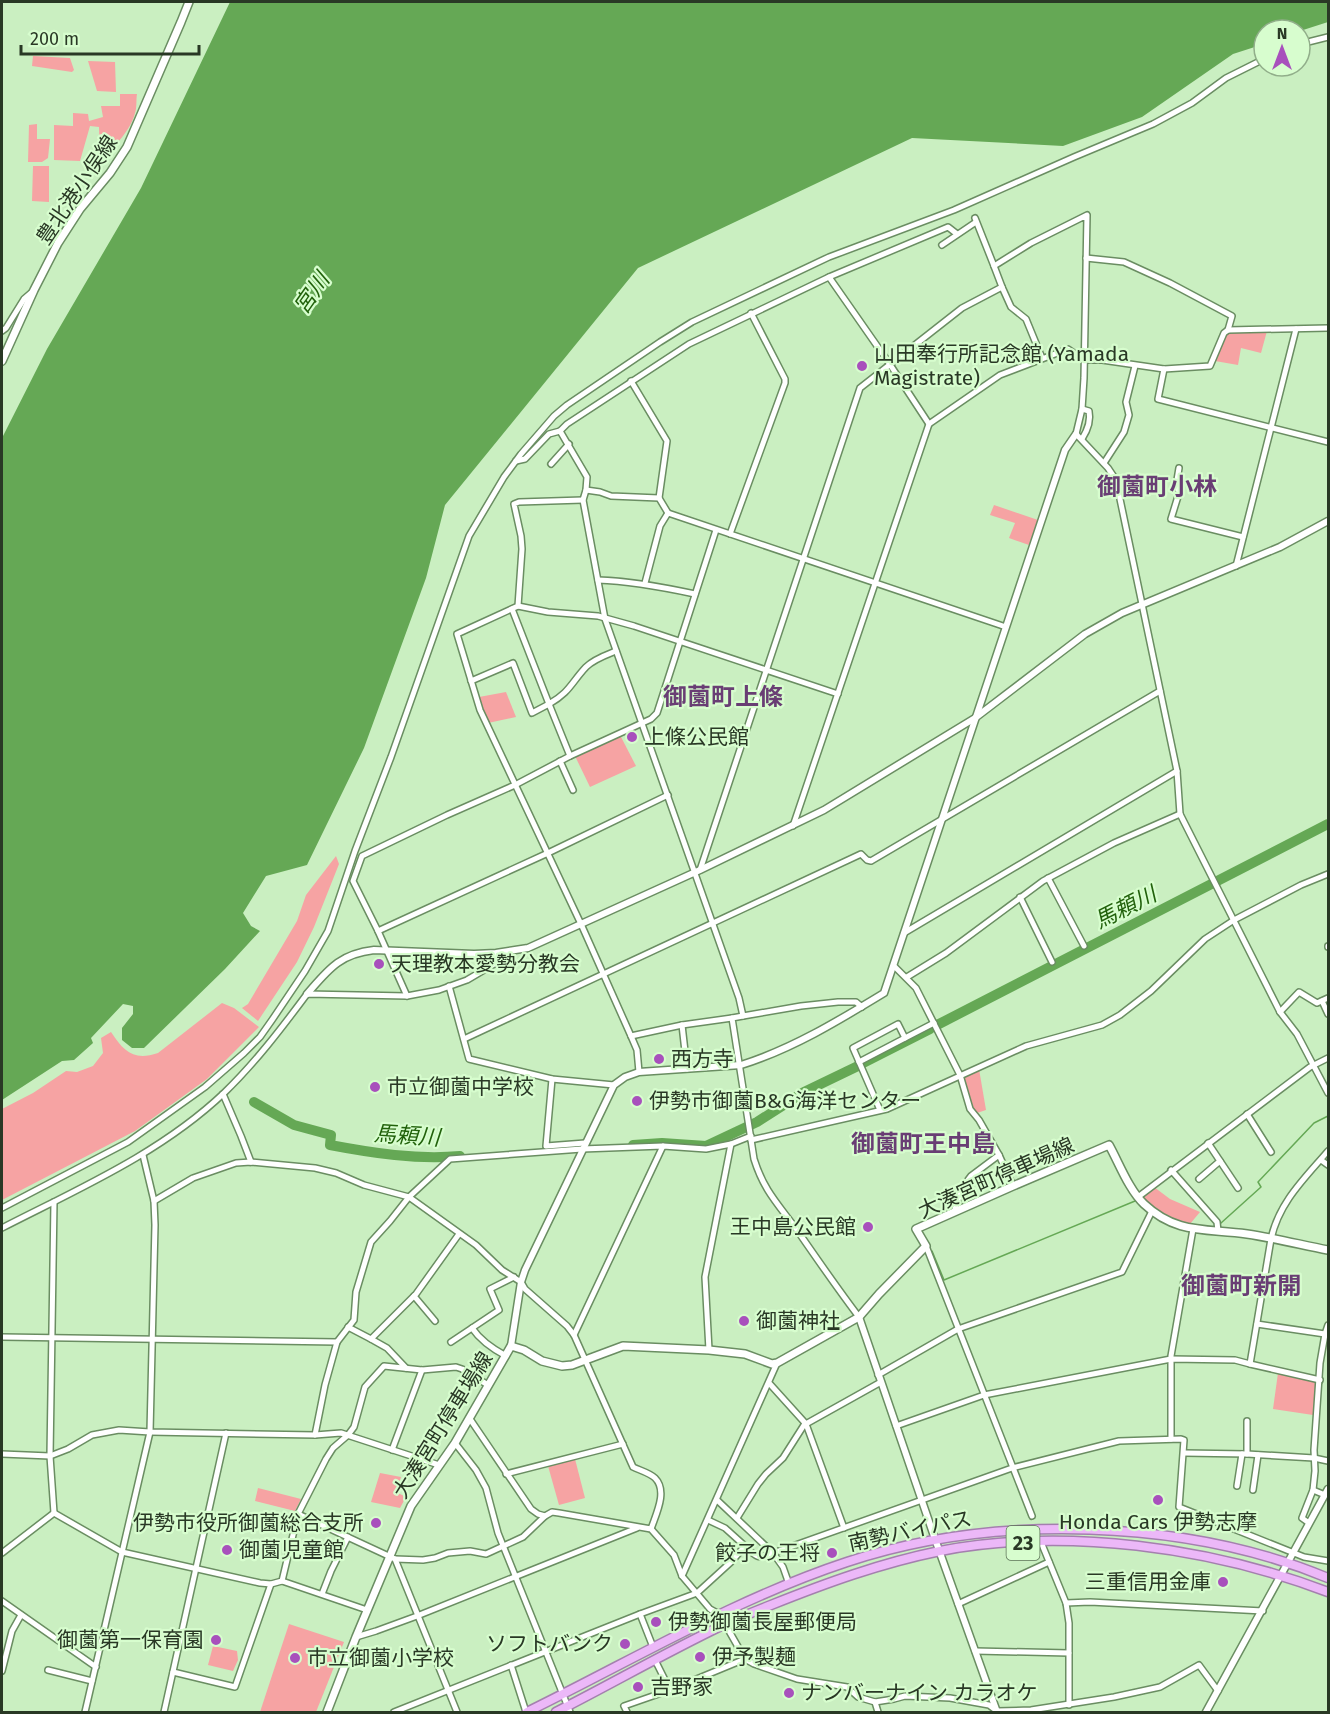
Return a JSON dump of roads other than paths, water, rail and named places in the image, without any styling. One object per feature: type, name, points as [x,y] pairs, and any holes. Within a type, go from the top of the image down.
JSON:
[{"type":"highway","name":"南勢バイパス","points":[[527,1713],[718,1614],[848,1561],[935,1539],[1011,1531],[1068,1529],[1130,1532],[1230,1547],[1288,1563],[1329,1578]]},
{"type":"highway","name":"南勢バイパス","points":[[556,1713],[568,1710],[725,1624],[861,1571],[939,1552],[998,1544],[1041,1542],[1157,1548],[1219,1559],[1329,1592]]},
{"type":"main road","name":"豊北港小俣線","points":[[2,361],[57,244],[80,209],[110,173],[127,147],[189,2]]},
{"type":"main road","name":"大湊宮町停車場線","points":[[327,1713],[367,1610],[393,1557],[411,1506],[470,1419],[511,1346],[562,1366],[572,1365],[623,1346],[745,1354],[777,1364],[858,1317],[926,1246],[916,1230],[1109,1145],[1138,1197],[1152,1211],[1170,1222],[1192,1229],[1248,1234],[1329,1250]]},
{"type":"street","points":[[1312,41],[1329,37]]},
{"type":"street","points":[[2,1208],[128,1142],[206,1087],[260,1037],[272,1020],[305,971],[328,931],[469,536],[504,477],[554,416],[692,322],[830,257],[954,210],[1153,124],[1192,103],[1226,78],[1252,65]]},
{"type":"street","points":[[511,1346],[521,1282],[614,1085],[625,1077],[639,1072],[741,1065],[791,1046],[884,993],[1065,450],[1076,434],[1082,409],[1087,215],[1031,243],[994,266]]},
{"type":"street","points":[[942,245],[976,220],[1011,307],[1026,319],[1042,358]]},
{"type":"street","points":[[516,461],[525,459],[549,434],[560,431],[567,424],[689,344],[829,276],[948,227],[957,234]]},
{"type":"street","points":[[793,826],[928,424],[1000,375],[1068,349],[1084,360],[1102,360],[1164,369],[1210,366],[1224,333],[1228,330],[1232,316],[1124,262],[1086,258]]},
{"type":"street","points":[[829,276],[928,424]]},
{"type":"street","points":[[697,871],[860,388],[962,308],[1002,287]]},
{"type":"street","points":[[2,331],[24,299],[34,290]]},
{"type":"street","points":[[730,534],[785,383],[752,314]]},
{"type":"street","points":[[1228,330],[1329,328]]},
{"type":"street","points":[[1236,566],[1296,329]]},
{"type":"street","points":[[1104,463],[1124,432],[1129,415],[1126,402],[1135,366]]},
{"type":"street","points":[[1164,369],[1158,399],[1329,442]]},
{"type":"street","points":[[631,381],[667,441],[659,498],[668,513],[1006,627]]},
{"type":"street","points":[[1082,409],[1089,411],[1090,417],[1082,439]]},
{"type":"street","points":[[560,431],[587,477],[583,500],[605,619],[641,724],[697,871],[743,1016]]},
{"type":"street","points":[[1076,434],[1104,463],[1116,480],[1177,771],[1180,814],[1280,1012],[1297,1034],[1329,1093]]},
{"type":"street","points":[[551,464],[568,444]]},
{"type":"street","points":[[1179,468],[1177,480],[1179,493],[1171,519],[1243,537]]},
{"type":"street","points":[[586,490],[611,496],[659,498]]},
{"type":"street","points":[[570,756],[515,607],[522,549],[514,504],[583,500]]},
{"type":"street","points":[[645,583],[660,526],[668,513]]},
{"type":"street","points":[[2,1228],[143,1155],[181,1128],[222,1094],[264,1051],[307,994],[341,959],[362,951],[474,954],[528,948],[793,826],[853,793],[975,718],[1085,634],[1111,619],[1142,604],[1280,548],[1329,521]]},
{"type":"street","points":[[407,996],[353,881],[362,856],[651,719],[657,712],[716,530]]},
{"type":"street","points":[[598,580],[645,583],[695,594]]},
{"type":"street","points":[[639,1072],[637,1050],[632,1036],[480,710],[457,634],[515,607],[597,616],[680,640],[838,694]]},
{"type":"street","points":[[471,681],[512,661],[532,713],[561,697],[586,667],[602,656],[616,651]]},
{"type":"street","points":[[464,1039],[861,854],[871,861],[1160,691]]},
{"type":"street","points":[[560,761],[573,790]]},
{"type":"street","points":[[904,933],[1177,771]]},
{"type":"street","points":[[378,931],[668,795]]},
{"type":"street","points":[[907,977],[953,948],[1048,878],[1114,843],[1180,814]]},
{"type":"street","points":[[552,1079],[546,1146],[663,1146],[706,1149],[731,1144],[751,1135],[887,1109],[1026,1046],[1102,1025],[1120,1015],[1150,991],[1205,939],[1234,920],[1301,885],[1329,874]]},
{"type":"street","points":[[1048,878],[1084,946]]},
{"type":"street","points":[[1020,897],[1052,962]]},
{"type":"street","points":[[307,994],[407,996],[439,990],[467,980],[494,964],[496,953]]},
{"type":"street","points":[[894,966],[916,988],[960,1075],[970,1109],[999,1155],[1013,1186]]},
{"type":"street","points":[[449,986],[469,1059],[552,1079],[614,1085]]},
{"type":"street","points":[[1280,1012],[1299,992],[1317,1003],[1325,1000],[1329,1014]]},
{"type":"street","points":[[632,1036],[682,1025],[801,1006],[838,1002],[856,1002],[862,1006]]},
{"type":"street","points":[[732,1018],[754,1159],[760,1178],[858,1317],[997,1712]]},
{"type":"street","points":[[859,1062],[934,1023]]},
{"type":"street","points":[[880,1110],[853,1048],[898,1024],[905,1038]]},
{"type":"street","points":[[682,1025],[687,1068]]},
{"type":"street","points":[[1138,1197],[1247,1114],[1314,1066],[1329,1058]]},
{"type":"street","points":[[222,1094],[242,1136],[251,1162]]},
{"type":"street","points":[[1247,1114],[1271,1152]]},
{"type":"street","points":[[1208,1143],[1238,1188]]},
{"type":"street","points":[[709,1350],[705,1277],[731,1144]]},
{"type":"street","points":[[315,1434],[337,1342],[354,1320],[356,1292],[371,1242],[409,1197],[450,1159],[584,1146]]},
{"type":"street","points":[[574,1335],[663,1146]]},
{"type":"street","points":[[1250,1364],[1271,1239],[1277,1220],[1288,1198],[1329,1151]]},
{"type":"street","points":[[85,1713],[150,1432],[155,1225],[154,1202],[143,1155]]},
{"type":"street","points":[[954,1212],[962,1188],[971,1176],[999,1155]]},
{"type":"street","points":[[1321,1160],[1329,1166]]},
{"type":"street","points":[[1199,1179],[1220,1161]]},
{"type":"street","points":[[154,1202],[193,1178],[236,1163],[251,1162],[315,1168],[409,1197],[476,1245],[502,1270],[521,1282],[525,1289],[574,1335],[633,1467],[654,1477],[661,1488],[651,1529]]},
{"type":"street","points":[[1171,1170],[1217,1222],[1218,1231]]},
{"type":"street","points":[[54,1202],[50,1456],[54,1513]]},
{"type":"street","points":[[737,1518],[762,1479],[783,1458],[804,1425],[958,1329],[1122,1272],[1152,1211]]},
{"type":"street","points":[[1171,1439],[1171,1359],[1192,1229]]},
{"type":"street","points":[[371,1339],[414,1296],[459,1234]]},
{"type":"street","points":[[926,1246],[1032,1516]]},
{"type":"street","points":[[451,1342],[499,1310],[490,1289],[514,1277]]},
{"type":"street","points":[[414,1296],[435,1321]]},
{"type":"street","points":[[1257,1324],[1325,1334]]},
{"type":"street","points":[[1309,1523],[1302,1518],[1313,1490],[1321,1356],[1329,1325]]},
{"type":"street","points":[[348,1327],[387,1348],[406,1368]]},
{"type":"street","points":[[472,1328],[494,1349],[506,1356]]},
{"type":"street","points":[[2,1337],[337,1342]]},
{"type":"street","points":[[896,1426],[984,1395],[1171,1359],[1235,1360],[1320,1380]]},
{"type":"street","points":[[682,1576],[777,1364]]},
{"type":"street","points":[[282,1581],[298,1514],[333,1448],[354,1427],[364,1387],[384,1366],[422,1370],[456,1367],[488,1385]]},
{"type":"street","points":[[392,1449],[422,1370]]},
{"type":"street","points":[[769,1383],[806,1424],[844,1528]]},
{"type":"street","points":[[470,1419],[531,1509],[545,1516]]},
{"type":"street","points":[[1237,1486],[1244,1454],[1247,1421]]},
{"type":"street","points":[[2,1454],[50,1456],[92,1435],[119,1430],[341,1433],[439,1465]]},
{"type":"street","points":[[165,1713],[226,1433]]},
{"type":"street","points":[[708,1520],[725,1528],[759,1558],[1012,1468],[1119,1441],[1181,1439],[1185,1440],[1185,1453],[1179,1507],[1304,1557],[1329,1561]]},
{"type":"street","points":[[455,1443],[476,1470],[486,1488],[498,1533],[517,1576],[568,1710]]},
{"type":"street","points":[[506,1474],[622,1444]]},
{"type":"street","points":[[1185,1453],[1244,1454],[1329,1461]]},
{"type":"street","points":[[1253,1490],[1258,1455]]},
{"type":"street","points":[[1206,1713],[1327,1492],[1313,1490]]},
{"type":"street","points":[[717,1500],[773,1553],[783,1568],[789,1584]]},
{"type":"street","points":[[298,1514],[348,1538],[393,1557],[406,1560],[435,1558],[448,1552],[470,1551],[486,1554],[523,1537],[552,1512],[651,1529],[674,1555],[682,1576],[710,1609],[718,1614]]},
{"type":"street","points":[[54,1513],[123,1552],[260,1583],[271,1584],[282,1581],[367,1610]]},
{"type":"street","points":[[2,1553],[54,1513]]},
{"type":"street","points":[[356,1636],[417,1616],[639,1527]]},
{"type":"street","points":[[322,1594],[330,1571],[348,1538]]},
{"type":"street","points":[[1041,1542],[1066,1603],[1069,1623],[1069,1705]]},
{"type":"street","points":[[394,1713],[697,1593],[745,1546]]},
{"type":"street","points":[[393,1557],[457,1713]]},
{"type":"street","points":[[958,1604],[1049,1562]]},
{"type":"street","points":[[173,1672],[235,1687],[271,1584]]},
{"type":"street","points":[[2,1601],[96,1667]]},
{"type":"street","points":[[1066,1603],[1090,1602],[1263,1611]]},
{"type":"street","points":[[640,1614],[653,1647]]},
{"type":"street","points":[[2,1671],[12,1631],[21,1615]]},
{"type":"street","points":[[725,1624],[745,1659],[754,1664],[797,1679],[847,1687],[858,1696],[875,1702],[905,1696],[950,1698],[989,1705],[997,1712],[1031,1710],[1160,1687],[1198,1665],[1218,1691]]},
{"type":"street","points":[[975,1651],[1069,1653]]},
{"type":"street","points":[[627,1713],[624,1706],[745,1659]]},
{"type":"street","points":[[656,1660],[670,1690]]},
{"type":"street","points":[[511,1665],[527,1713]]},
{"type":"street","points":[[48,1670],[92,1681]]},
{"type":"street","points":[[875,1702],[878,1713]]},
{"type":"water","name":"宮川","points":[[230,2],[1328,2],[1328,22],[1312,27],[1312,18],[1252,18],[1252,48],[1233,54],[1142,117],[1063,146],[912,138],[638,268],[445,505],[426,578],[364,748],[307,865],[266,876],[243,913],[251,926],[260,931],[225,969],[144,1048],[132,1048],[122,1040],[122,1028],[133,1014],[133,1006],[123,1004],[91,1038],[93,1043],[74,1060],[62,1061],[2,1100],[2,438],[47,349],[141,188]]},
{"type":"waterway","name":"馬頼川","points":[[939,1024],[1328,824]]},
{"type":"waterway","name":"馬頼川","points":[[863,1063],[930,1029]]},
{"type":"waterway","name":"馬頼川","points":[[633,1145],[662,1143],[706,1146],[757,1122],[804,1092],[858,1066]]},
{"type":"waterway","name":"馬頼川","points":[[254,1102],[294,1125],[331,1135],[330,1145],[395,1155],[460,1156]]},
{"type":"waterway","points":[[1176,1172],[1221,1223],[1261,1187],[1258,1182],[1314,1123],[1328,1116]]},
{"type":"waterway","points":[[932,1251],[944,1280],[1135,1201]]},
{"type":"place","name":"山田奉行所記念館 (Yamada Magistrate)","points":[[862,366]]},
{"type":"place","name":"上條公民館","points":[[632,737]]},
{"type":"place","name":"天理教本愛勢分教会","points":[[379,964]]},
{"type":"place","name":"西方寺","points":[[659,1059]]},
{"type":"place","name":"市立御薗中学校","points":[[375,1087]]},
{"type":"place","name":"伊勢市御薗B&G海洋センター","points":[[637,1101]]},
{"type":"place","name":"王中島公民館","points":[[868,1227]]},
{"type":"place","name":"御薗神社","points":[[744,1321]]},
{"type":"place","name":"Honda Cars 伊勢志摩","points":[[1158,1500]]},
{"type":"place","name":"伊勢市役所御薗総合支所","points":[[376,1523]]},
{"type":"place","name":"御薗児童館","points":[[227,1550]]},
{"type":"place","name":"餃子の王将","points":[[832,1553]]},
{"type":"place","name":"三重信用金庫","points":[[1223,1582]]},
{"type":"place","name":"伊勢御薗長屋郵便局","points":[[656,1622]]},
{"type":"place","name":"御薗第一保育園","points":[[216,1640]]},
{"type":"place","name":"ソフトバンク","points":[[625,1644]]},
{"type":"place","name":"伊予製麺","points":[[700,1657]]},
{"type":"place","name":"市立御薗小学校","points":[[295,1658]]},
{"type":"place","name":"吉野家","points":[[638,1687]]},
{"type":"place","name":"ナンバーナイン カラオケ","points":[[789,1693]]},
{"type":"district","name":"御薗町小林","points":[[1157,487]]},
{"type":"district","name":"御薗町上條","points":[[723,697]]},
{"type":"district","name":"御薗町王中島","points":[[923,1144]]},
{"type":"district","name":"御薗町新開","points":[[1241,1286]]}]
